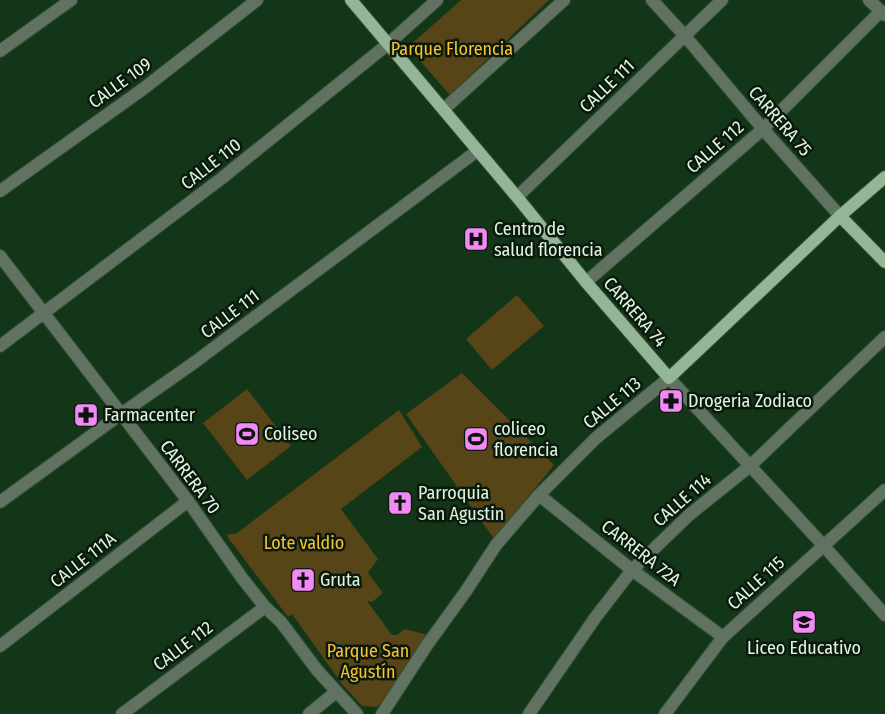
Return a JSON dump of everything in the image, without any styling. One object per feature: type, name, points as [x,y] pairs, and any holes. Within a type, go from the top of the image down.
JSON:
[{"type":"main road","name":"CARRERA 74","points":[[351,0],[444,109],[586,282],[669,378]]},
{"type":"main road","name":"CALLE 113","points":[[669,378],[840,216],[885,177]]},
{"type":"main road","name":"CARRERA 75","points":[[840,216],[885,262]]},
{"type":"street","points":[[0,51],[71,0]]},
{"type":"street","name":"CALLE 109","points":[[0,191],[143,89],[257,0]]},
{"type":"street","name":"CALLE 110","points":[[0,346],[222,178],[388,44],[437,0]]},
{"type":"street","points":[[444,109],[564,0]]},
{"type":"street","name":"CARRERA 75","points":[[652,0],[840,216]]},
{"type":"street","name":"CALLE 111","points":[[517,197],[722,0]]},
{"type":"street","points":[[869,0],[883,13]]},
{"type":"street","name":"CALLE 112","points":[[586,282],[763,129],[883,13]]},
{"type":"street","name":"CALLE 111","points":[[0,502],[195,362],[477,151]]},
{"type":"street","name":"CARRERA 70","points":[[0,256],[188,501],[242,578],[265,607],[281,622],[317,670],[357,714]]},
{"type":"street","name":"CALLE 114","points":[[529,714],[594,618],[632,570],[689,515],[750,466],[885,337]]},
{"type":"street","name":"CARRERA 74","points":[[669,378],[885,615]]},
{"type":"street","name":"CALLE 113","points":[[382,714],[496,545],[539,495],[596,438],[669,378]]},
{"type":"street","name":"CALLE 115","points":[[665,714],[723,637],[885,490]]},
{"type":"street","name":"CARRERA 72A","points":[[539,495],[632,570],[723,637]]},
{"type":"street","name":"CALLE 111A","points":[[0,646],[188,501]]},
{"type":"street","name":"CALLE 112","points":[[122,714],[265,607]]},
{"type":"street","points":[[333,651],[346,651]]},
{"type":"street","points":[[309,714],[336,692]]},
{"type":"green space","name":"Parque Florencia","points":[[461,0],[549,0],[450,95],[408,47]]},
{"type":"green space","points":[[517,295],[544,326],[492,370],[466,339]]},
{"type":"green space","name":"coliceo florencia","points":[[462,373],[554,465],[494,539],[406,414]]},
{"type":"green space","name":"Coliseo","points":[[247,389],[291,446],[247,480],[203,423]]},
{"type":"green space","name":"Lote valdio","points":[[399,410],[422,447],[341,509],[378,559],[368,573],[383,593],[372,602],[367,601],[392,635],[397,635],[405,629],[428,635],[387,697],[377,707],[362,706],[342,684],[292,614],[288,617],[226,535],[237,533]]},
{"type":"place","name":"Centro de salud florencia","points":[[476,239]]},
{"type":"place","name":"Drogeria Zodiaco","points":[[671,401]]},
{"type":"place","name":"Farmacenter","points":[[86,415]]},
{"type":"place","name":"Coliseo","points":[[247,434]]},
{"type":"place","name":"coliceo florencia","points":[[476,439]]},
{"type":"place","name":"Parroquia San Agustin","points":[[400,503]]},
{"type":"place","name":"Gruta","points":[[303,580]]},
{"type":"place","name":"Liceo Educativo","points":[[804,622]]},
{"type":"park label","name":"Parque San Agustín","points":[[368,661]]}]
